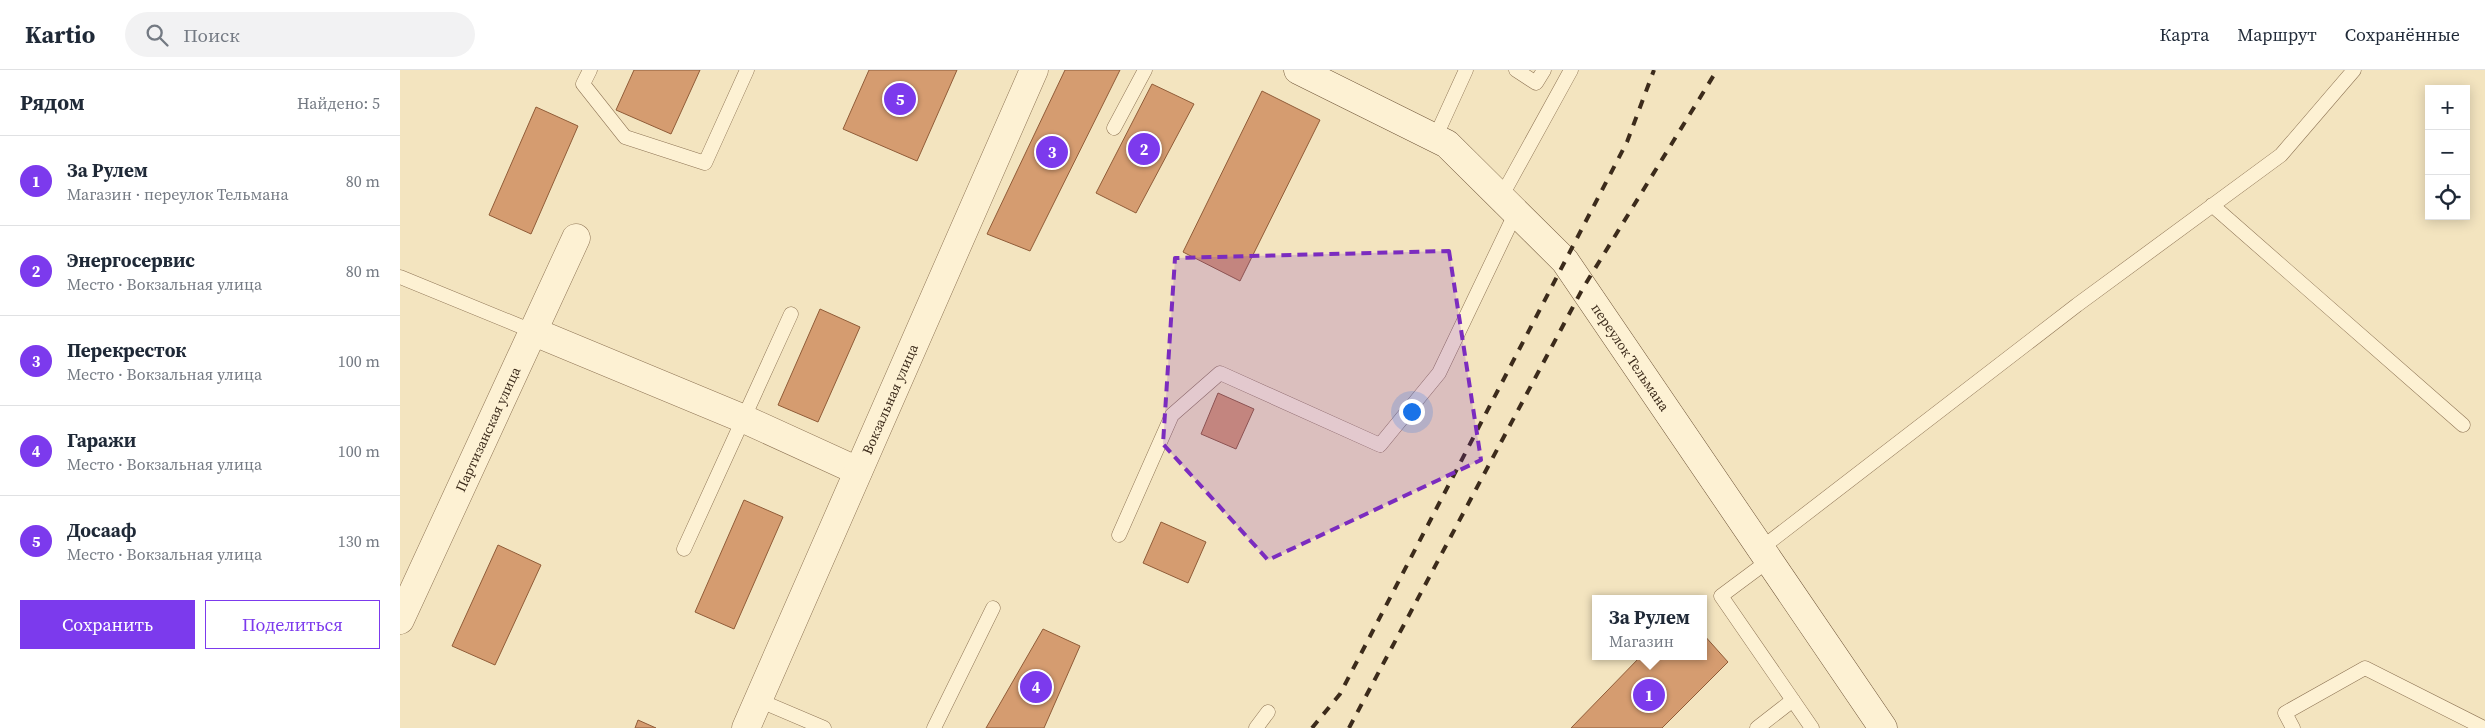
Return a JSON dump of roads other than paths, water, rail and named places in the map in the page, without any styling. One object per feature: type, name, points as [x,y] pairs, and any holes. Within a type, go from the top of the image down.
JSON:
[{"type":"street","name":"Вокзальная улица","points":[[746,728],[1034,70]]},
{"type":"street","name":"переулок Тельмана","points":[[1298,70],[1447,144],[1565,261],[1764,556],[1883,728]]},
{"type":"street","name":"Партизанская улица","points":[[400,620],[576,238]]},
{"type":"street","points":[[532,331],[744,419],[858,471]]},
{"type":"lane","points":[[590,70],[583,84],[625,137],[705,163],[747,70]]},
{"type":"lane","points":[[1114,128],[1145,70]]},
{"type":"lane","points":[[1435,138],[1466,70]]},
{"type":"lane","points":[[1516,70],[1536,83],[1544,70]]},
{"type":"lane","points":[[1119,536],[1172,416],[1220,373],[1380,445],[1439,373],[1508,206],[1571,70]]},
{"type":"lane","points":[[1812,728],[1721,596],[1764,556],[2076,306],[2281,155],[2354,70]]},
{"type":"lane","points":[[2212,206],[2463,424]]},
{"type":"lane","points":[[400,278],[532,331]]},
{"type":"lane","points":[[684,549],[791,314]]},
{"type":"lane","points":[[934,728],[993,608]]},
{"type":"lane","points":[[2293,728],[2285,713],[2365,668],[2484,728]]},
{"type":"lane","points":[[758,700],[824,728]]},
{"type":"lane","points":[[1757,728],[1793,700]]},
{"type":"lane","points":[[1256,728],[1268,712]]},
{"type":"railway","points":[[1312,728],[1340,694],[1627,142],[1654,70]]},
{"type":"railway","points":[[1349,728],[1583,288],[1717,70]]},
{"type":"place","name":"Досааф","points":[[900,99]]},
{"type":"place","name":"Энергосервис","points":[[1144,149]]},
{"type":"place","name":"Перекресток","points":[[1052,152]]},
{"type":"place","name":"Гаражи","points":[[1036,687]]},
{"type":"place","name":"За Рулем","points":[[1649,695]]}]
